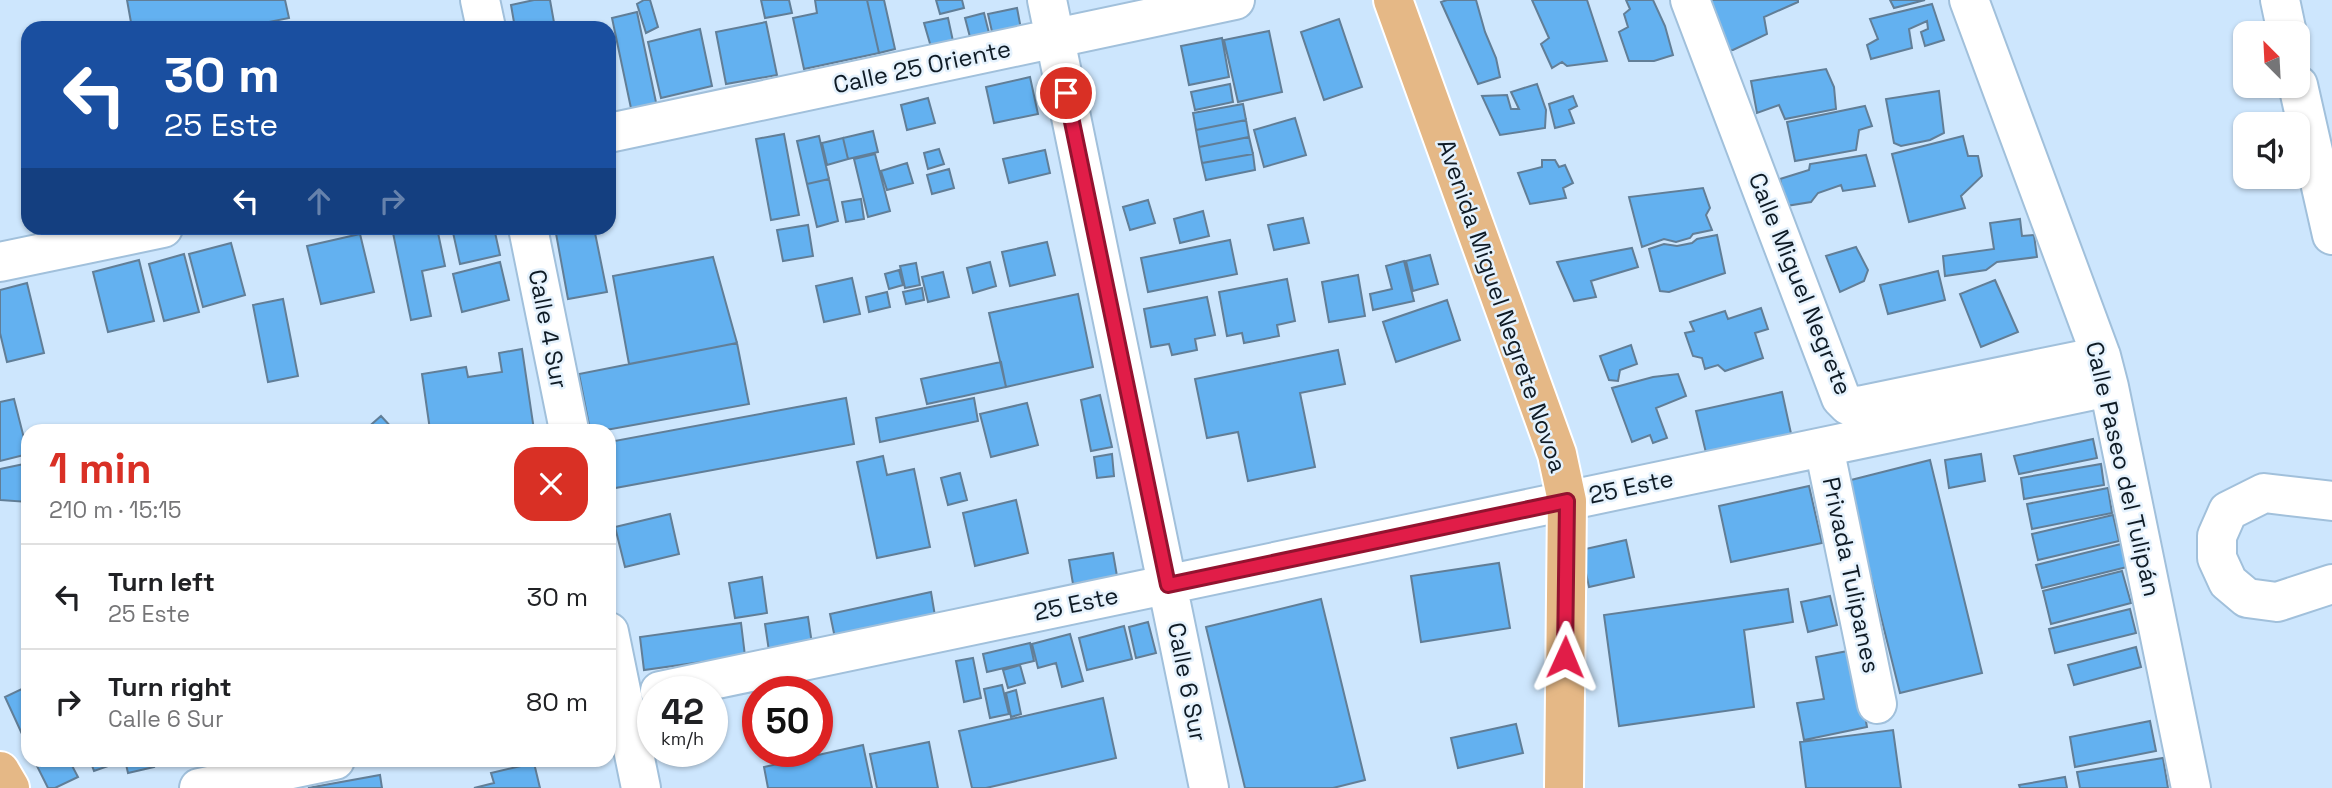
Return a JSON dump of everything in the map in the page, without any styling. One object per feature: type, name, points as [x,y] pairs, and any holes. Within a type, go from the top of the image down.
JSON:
[{"type":"main road","name":"Avenida Miguel Negrete Novoa","points":[[1393,0],[1557,454],[1567,501],[1564,788]]},
{"type":"main road","points":[[0,771],[10,788]]},
{"type":"street","points":[[480,0],[484,21]]},
{"type":"street","name":"Calle 6 Sur","points":[[1047,0],[1209,788]]},
{"type":"street","name":"Calle 25 Oriente","points":[[616,132],[1235,0]]},
{"type":"street","name":"Calle Miguel Negrete","points":[[1690,0],[1841,398],[1848,405],[1858,406],[2105,371]]},
{"type":"street","name":"Calle Paseo del Tulipán","points":[[1969,0],[2105,371],[2191,788]]},
{"type":"street","points":[[2280,0],[2284,21]]},
{"type":"street","points":[[2301,98],[2332,234]]},
{"type":"street","points":[[1,256],[122,235]]},
{"type":"street","name":"Calle 4 Sur","points":[[529,235],[568,424]]},
{"type":"street","name":"25 Este","points":[[728,677],[1824,447],[2105,371]]},
{"type":"street","name":"Privada Tulipanes","points":[[1824,447],[1877,704]]},
{"type":"street","points":[[2332,501],[2264,493],[2228,511],[2217,536],[2217,558],[2228,582],[2247,598],[2277,602],[2332,584]]},
{"type":"street","points":[[616,656],[628,698],[641,788]]},
{"type":"street","points":[[199,788],[301,767]]},
{"type":"building","points":[[127,0],[285,0],[289,18],[274,21],[131,21]]},
{"type":"building","points":[[550,0],[554,21],[514,21],[511,5]]},
{"type":"building","points":[[650,0],[658,27],[646,33],[637,4]]},
{"type":"building","points":[[761,0],[789,0],[792,13],[765,18]]},
{"type":"building","points":[[815,0],[867,0],[879,53],[804,69],[793,18],[817,13]]},
{"type":"building","points":[[867,0],[884,0],[895,49],[879,53]]},
{"type":"building","points":[[936,0],[962,0],[964,8],[940,14]]},
{"type":"building","points":[[1476,0],[1500,77],[1478,84],[1441,2]]},
{"type":"building","points":[[1532,0],[1587,0],[1607,61],[1567,66],[1562,62],[1552,68],[1541,44],[1549,38]]},
{"type":"building","points":[[1626,0],[1653,0],[1665,26],[1673,55],[1654,61],[1629,61],[1619,32],[1628,27],[1624,14],[1630,9]]},
{"type":"building","points":[[1699,0],[1798,2],[1764,17],[1767,34],[1733,50],[1719,51]]},
{"type":"building","points":[[1890,0],[1925,0],[1894,8]]},
{"type":"building","points":[[1932,4],[1944,40],[1925,46],[1921,32],[1928,29],[1927,21],[1909,29],[1912,48],[1871,59],[1867,45],[1878,39],[1870,19]]},
{"type":"building","points":[[1017,8],[1021,29],[993,36],[988,14]]},
{"type":"building","points":[[637,12],[657,107],[632,113],[616,37],[616,21],[612,18]]},
{"type":"building","points":[[984,13],[989,33],[970,37],[965,18]]},
{"type":"building","points":[[948,18],[953,41],[931,47],[924,23]]},
{"type":"building","points":[[1339,19],[1362,87],[1324,100],[1301,32]]},
{"type":"building","points":[[766,22],[777,75],[726,84],[716,32]]},
{"type":"building","points":[[700,29],[712,86],[661,98],[648,42]]},
{"type":"building","points":[[1269,31],[1282,92],[1238,102],[1224,40]]},
{"type":"building","points":[[1222,38],[1229,77],[1189,85],[1181,46]]},
{"type":"building","points":[[1826,69],[1834,87],[1836,109],[1785,119],[1779,105],[1757,113],[1751,81]]},
{"type":"building","points":[[1030,77],[1038,114],[994,123],[986,87]]},
{"type":"building","points":[[1230,84],[1233,102],[1195,110],[1191,92]]},
{"type":"building","points":[[1537,84],[1546,110],[1545,128],[1500,135],[1482,96],[1507,95],[1511,109],[1519,109],[1511,92]]},
{"type":"building","points":[[1939,91],[1944,133],[1930,140],[1901,146],[1894,143],[1886,99]]},
{"type":"building","points":[[1573,96],[1577,106],[1569,110],[1574,123],[1555,128],[1549,104]]},
{"type":"building","points":[[928,98],[935,123],[907,130],[901,105]]},
{"type":"building","points":[[1243,104],[1246,120],[1196,130],[1193,113]]},
{"type":"building","points":[[1865,106],[1872,126],[1859,130],[1856,150],[1795,161],[1787,122]]},
{"type":"building","points":[[1295,118],[1306,155],[1264,167],[1254,130]]},
{"type":"building","points":[[1246,120],[1249,137],[1199,147],[1196,130]]},
{"type":"building","points":[[873,131],[878,152],[848,159],[843,138]]},
{"type":"building","points":[[784,134],[799,215],[771,220],[756,139]]},
{"type":"building","points":[[819,136],[829,179],[807,184],[797,141]]},
{"type":"building","points":[[1963,136],[1968,156],[1978,156],[1982,176],[1961,196],[1965,208],[1909,222],[1892,154]]},
{"type":"building","points":[[1249,137],[1253,154],[1202,163],[1199,147]]},
{"type":"building","points":[[843,138],[848,159],[827,165],[822,143]]},
{"type":"building","points":[[939,149],[944,164],[928,169],[924,153]]},
{"type":"building","points":[[1045,150],[1050,173],[1009,183],[1003,159]]},
{"type":"building","points":[[875,154],[890,211],[868,217],[854,159]]},
{"type":"building","points":[[1253,154],[1255,170],[1206,180],[1202,163]]},
{"type":"building","points":[[1866,155],[1875,186],[1843,191],[1841,185],[1818,193],[1811,202],[1786,206],[1780,179],[1809,170],[1810,164]]},
{"type":"building","points":[[1542,160],[1555,160],[1559,167],[1565,165],[1573,183],[1563,188],[1566,198],[1530,204],[1518,173],[1542,167]]},
{"type":"building","points":[[907,163],[913,183],[887,190],[881,171]]},
{"type":"building","points":[[949,169],[954,188],[932,194],[927,175]]},
{"type":"building","points":[[829,179],[838,221],[817,227],[807,184]]},
{"type":"building","points":[[1703,188],[1710,208],[1706,215],[1712,230],[1693,234],[1690,238],[1676,242],[1664,239],[1642,247],[1629,197]]},
{"type":"building","points":[[861,199],[864,219],[846,222],[842,202]]},
{"type":"building","points":[[1148,200],[1155,223],[1130,230],[1123,207]]},
{"type":"building","points":[[1203,211],[1209,236],[1180,243],[1174,219]]},
{"type":"building","points":[[1303,218],[1309,243],[1274,250],[1268,225]]},
{"type":"building","points":[[2020,219],[2022,236],[2034,235],[2037,257],[1997,262],[1986,270],[1945,276],[1943,256],[1994,249],[1990,223]]},
{"type":"building","points":[[808,225],[813,256],[783,261],[777,230]]},
{"type":"building","points":[[360,235],[374,292],[321,304],[307,246]]},
{"type":"building","points":[[393,235],[438,235],[445,266],[422,271],[431,316],[411,320]]},
{"type":"building","points":[[454,235],[496,235],[500,255],[460,264]]},
{"type":"building","points":[[556,235],[595,235],[607,292],[568,299]]},
{"type":"building","points":[[1717,235],[1725,273],[1669,292],[1660,291],[1649,249],[1664,244],[1677,246],[1692,243],[1697,239]]},
{"type":"building","points":[[1230,240],[1237,274],[1148,292],[1141,258]]},
{"type":"building","points":[[1047,242],[1055,275],[1010,286],[1002,252]]},
{"type":"building","points":[[231,243],[245,295],[203,307],[189,254]]},
{"type":"building","points":[[1856,247],[1868,270],[1864,281],[1840,292],[1826,256]]},
{"type":"building","points":[[1632,248],[1638,267],[1591,281],[1596,297],[1574,301],[1557,262]]},
{"type":"building","points":[[184,254],[199,312],[164,321],[149,264]]},
{"type":"building","points":[[1430,255],[1438,284],[1413,291],[1406,261]]},
{"type":"building","points":[[713,257],[737,343],[629,364],[613,276]]},
{"type":"building","points":[[139,260],[154,321],[108,332],[93,272]]},
{"type":"building","points":[[1404,261],[1414,301],[1373,310],[1370,294],[1392,289],[1386,266]]},
{"type":"building","points":[[500,262],[509,300],[462,312],[453,274]]},
{"type":"building","points":[[990,262],[996,286],[973,293],[967,268]]},
{"type":"building","points":[[916,263],[920,285],[905,288],[900,266]]},
{"type":"building","points":[[899,270],[903,285],[889,289],[885,274]]},
{"type":"building","points":[[1938,271],[1945,300],[1888,314],[1880,285]]},
{"type":"building","points":[[943,272],[949,297],[928,302],[922,277]]},
{"type":"building","points":[[1358,275],[1365,316],[1329,322],[1322,282]]},
{"type":"building","points":[[852,278],[860,314],[824,322],[816,286]]},
{"type":"building","points":[[1287,279],[1295,321],[1277,325],[1279,336],[1244,343],[1242,333],[1227,336],[1219,292]]},
{"type":"building","points":[[1995,280],[2018,332],[1981,347],[1960,294]]},
{"type":"building","points":[[27,283],[44,353],[7,362],[0,333],[0,290]]},
{"type":"building","points":[[922,288],[924,300],[906,304],[903,292]]},
{"type":"building","points":[[887,292],[890,307],[869,312],[866,297]]},
{"type":"building","points":[[1078,294],[1093,367],[1006,387],[989,313]]},
{"type":"building","points":[[1207,297],[1215,335],[1195,339],[1197,350],[1172,355],[1169,344],[1151,347],[1144,309]]},
{"type":"building","points":[[283,299],[298,376],[268,382],[253,305]]},
{"type":"building","points":[[1447,300],[1460,340],[1396,362],[1383,322]]},
{"type":"building","points":[[1761,308],[1768,329],[1755,333],[1763,358],[1725,371],[1718,365],[1705,369],[1702,358],[1693,356],[1685,333],[1694,331],[1690,322],[1725,311],[1728,319]]},
{"type":"building","points":[[737,343],[749,404],[616,428],[616,424],[589,424],[579,374]]},
{"type":"building","points":[[1631,345],[1637,364],[1620,370],[1618,381],[1609,380],[1600,356]]},
{"type":"building","points":[[522,349],[533,424],[429,424],[422,374],[466,367],[468,377],[502,372],[499,353]]},
{"type":"building","points":[[1338,350],[1345,384],[1300,393],[1315,467],[1248,481],[1238,432],[1207,438],[1195,379]]},
{"type":"building","points":[[1001,362],[1006,387],[927,404],[921,379]]},
{"type":"building","points":[[1678,374],[1686,396],[1656,408],[1667,438],[1653,443],[1650,435],[1632,442],[1612,388],[1653,377]]},
{"type":"building","points":[[1782,392],[1792,438],[1707,457],[1696,411]]},
{"type":"building","points":[[1100,395],[1112,447],[1091,451],[1081,400]]},
{"type":"building","points":[[846,398],[854,444],[616,488],[616,441]]},
{"type":"building","points":[[974,398],[978,421],[880,442],[876,418]]},
{"type":"building","points":[[14,399],[21,426],[21,456],[0,461],[0,402]]},
{"type":"building","points":[[1027,403],[1038,445],[991,457],[980,414]]},
{"type":"building","points":[[381,416],[388,424],[372,424]]},
{"type":"building","points":[[2093,439],[2097,458],[2019,474],[2014,456]]},
{"type":"building","points":[[1112,454],[1114,476],[1097,478],[1094,457]]},
{"type":"building","points":[[1981,454],[1985,481],[1949,488],[1945,460]]},
{"type":"building","points":[[883,456],[887,475],[914,469],[930,547],[877,558],[857,462]]},
{"type":"building","points":[[1930,460],[1982,673],[1900,693],[1847,481]]},
{"type":"building","points":[[2101,464],[2104,485],[2024,499],[2021,478]]},
{"type":"building","points":[[21,465],[21,502],[0,500],[0,469]]},
{"type":"building","points":[[960,473],[967,500],[948,505],[941,478]]},
{"type":"building","points":[[1809,486],[1822,543],[1731,562],[1719,506]]},
{"type":"building","points":[[2108,488],[2112,513],[2032,529],[2027,504]]},
{"type":"building","points":[[1016,500],[1028,553],[975,566],[963,513]]},
{"type":"building","points":[[670,514],[679,554],[625,567],[616,527]]},
{"type":"building","points":[[2113,515],[2119,541],[2038,560],[2032,534]]},
{"type":"building","points":[[1626,540],[1634,577],[1589,587],[1581,550]]},
{"type":"building","points":[[2121,544],[2127,567],[2042,588],[2036,565]]},
{"type":"building","points":[[1113,553],[1117,576],[1073,584],[1069,560]]},
{"type":"building","points":[[1499,563],[1510,628],[1421,642],[1411,576]]},
{"type":"building","points":[[2122,571],[2131,603],[2051,624],[2043,591]]},
{"type":"building","points":[[762,577],[767,613],[735,618],[729,583]]},
{"type":"building","points":[[1788,589],[1793,622],[1744,630],[1754,707],[1619,726],[1604,615]]},
{"type":"building","points":[[931,592],[935,616],[835,638],[830,614]]},
{"type":"building","points":[[1830,596],[1837,625],[1808,632],[1801,602]]},
{"type":"building","points":[[1321,599],[1365,780],[1333,788],[1245,788],[1206,627]]},
{"type":"building","points":[[2130,609],[2136,633],[2055,653],[2049,629]]},
{"type":"building","points":[[808,617],[812,644],[769,651],[765,624]]},
{"type":"building","points":[[1148,622],[1156,653],[1136,658],[1129,627]]},
{"type":"building","points":[[741,623],[745,656],[644,670],[640,637]]},
{"type":"building","points":[[1124,626],[1132,659],[1087,670],[1079,638]]},
{"type":"building","points":[[1070,634],[1083,681],[1062,687],[1056,663],[1038,668],[1032,644]]},
{"type":"building","points":[[1030,643],[1034,661],[987,672],[983,654]]},
{"type":"building","points":[[2136,647],[2141,667],[2074,685],[2068,665]]},
{"type":"building","points":[[1853,650],[1867,727],[1804,740],[1797,703],[1824,699],[1816,657]]},
{"type":"building","points":[[973,658],[981,698],[964,702],[956,661]]},
{"type":"building","points":[[1020,665],[1025,683],[1008,688],[1003,670]]},
{"type":"building","points":[[1002,685],[1009,714],[990,718],[984,689]]},
{"type":"building","points":[[21,689],[21,732],[5,697]]},
{"type":"building","points":[[1016,690],[1021,714],[1011,717],[1006,693]]},
{"type":"building","points":[[1103,698],[1116,758],[986,788],[972,788],[959,731]]},
{"type":"building","points":[[2150,721],[2156,751],[2075,767],[2070,737]]},
{"type":"building","points":[[1516,724],[1523,753],[1458,768],[1451,738]]},
{"type":"building","points":[[1893,730],[1901,788],[1806,788],[1800,742]]},
{"type":"building","points":[[929,742],[938,788],[877,788],[870,754]]},
{"type":"building","points":[[863,745],[872,788],[768,788],[764,767],[833,767],[833,752]]},
{"type":"building","points":[[2163,758],[2168,788],[2080,788],[2077,772]]},
{"type":"building","points":[[38,767],[73,767],[78,777],[55,788],[48,788]]},
{"type":"building","points":[[127,767],[154,767],[128,773]]},
{"type":"building","points":[[517,767],[535,767],[540,788],[474,788],[494,783],[491,773]]},
{"type":"building","points":[[380,775],[382,788],[308,788]]},
{"type":"building","points":[[2065,777],[2067,788],[2020,788],[2019,785]]},
{"type":"route","points":[[1066,93],[1168,585],[1567,501],[1565,657]]}]
